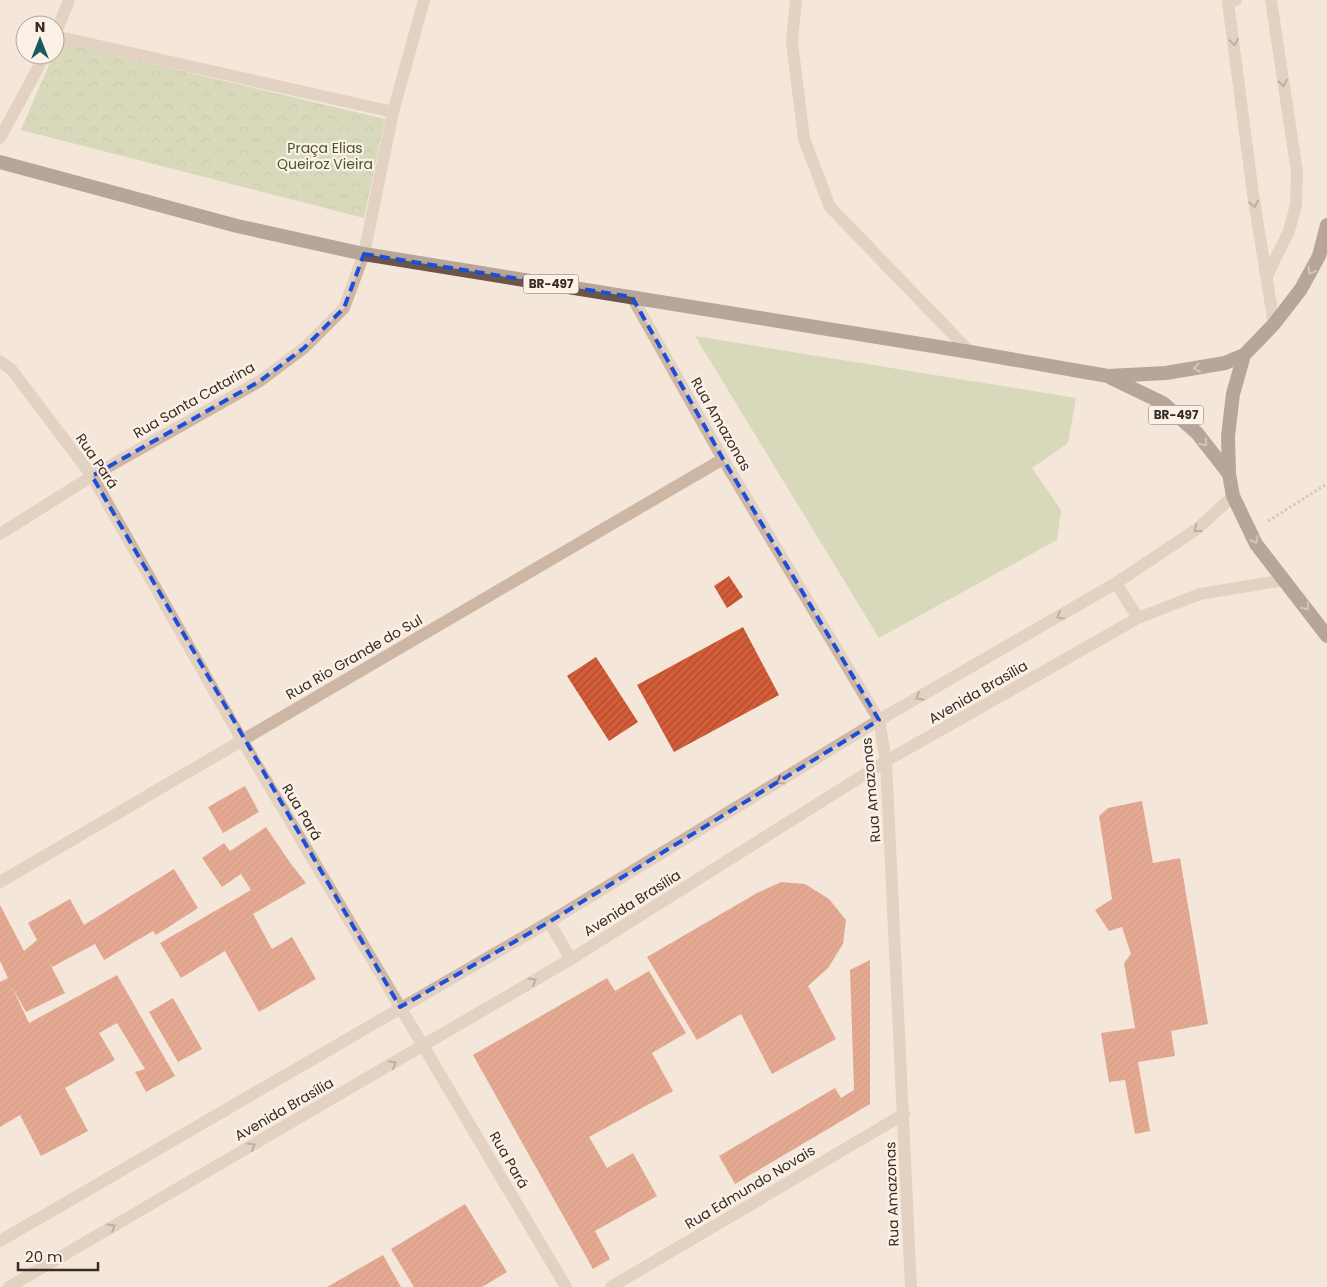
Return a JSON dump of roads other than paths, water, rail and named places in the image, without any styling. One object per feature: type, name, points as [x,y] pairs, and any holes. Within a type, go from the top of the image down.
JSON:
[{"type":"highway","name":"BR-497","points":[[0,162],[227,223],[364,254],[1108,376],[1166,374],[1225,363],[1244,355],[1274,324],[1301,289],[1319,256],[1327,225]]},
{"type":"highway","points":[[1244,355],[1233,394],[1228,436],[1229,474],[1233,496],[1256,544],[1327,636]]},
{"type":"highway","name":"BR-497","points":[[1108,376],[1163,403],[1197,433],[1229,474]]},
{"type":"street","points":[[63,15],[69,0]]},
{"type":"street","name":"Rua Santa Catarina","points":[[0,534],[92,476],[260,381],[304,348],[344,308],[364,254],[393,112],[424,0]]},
{"type":"street","points":[[796,0],[792,42],[804,139],[830,207],[970,352]]},
{"type":"street","points":[[1267,276],[1289,231],[1296,205],[1297,172],[1271,0]]},
{"type":"street","points":[[1230,1],[1253,194],[1274,324]]},
{"type":"street","points":[[65,38],[393,112]]},
{"type":"street","points":[[0,138],[40,65]]},
{"type":"street","name":"Rua Amazonas","points":[[632,297],[723,459],[879,720],[886,761],[911,1287]]},
{"type":"street","name":"Rua Pará","points":[[0,361],[11,369],[92,476],[242,740],[566,1287]]},
{"type":"street","name":"Rua Rio Grande do Sul","points":[[0,882],[723,459]]},
{"type":"street","name":"Avenida Brasília","points":[[0,1241],[549,922],[879,720],[1116,583],[1197,529],[1233,496]]},
{"type":"street","name":"Avenida Brasília","points":[[9,1287],[571,959],[886,761],[1138,618],[1200,594],[1285,580]]},
{"type":"street","points":[[1116,583],[1138,618]]},
{"type":"street","points":[[549,922],[571,959]]},
{"type":"street","name":"Rua Edmundo Novais","points":[[611,1287],[904,1114]]},
{"type":"park label","name":"Praça Elias Queiroz Vieira","points":[[325,156]]}]
